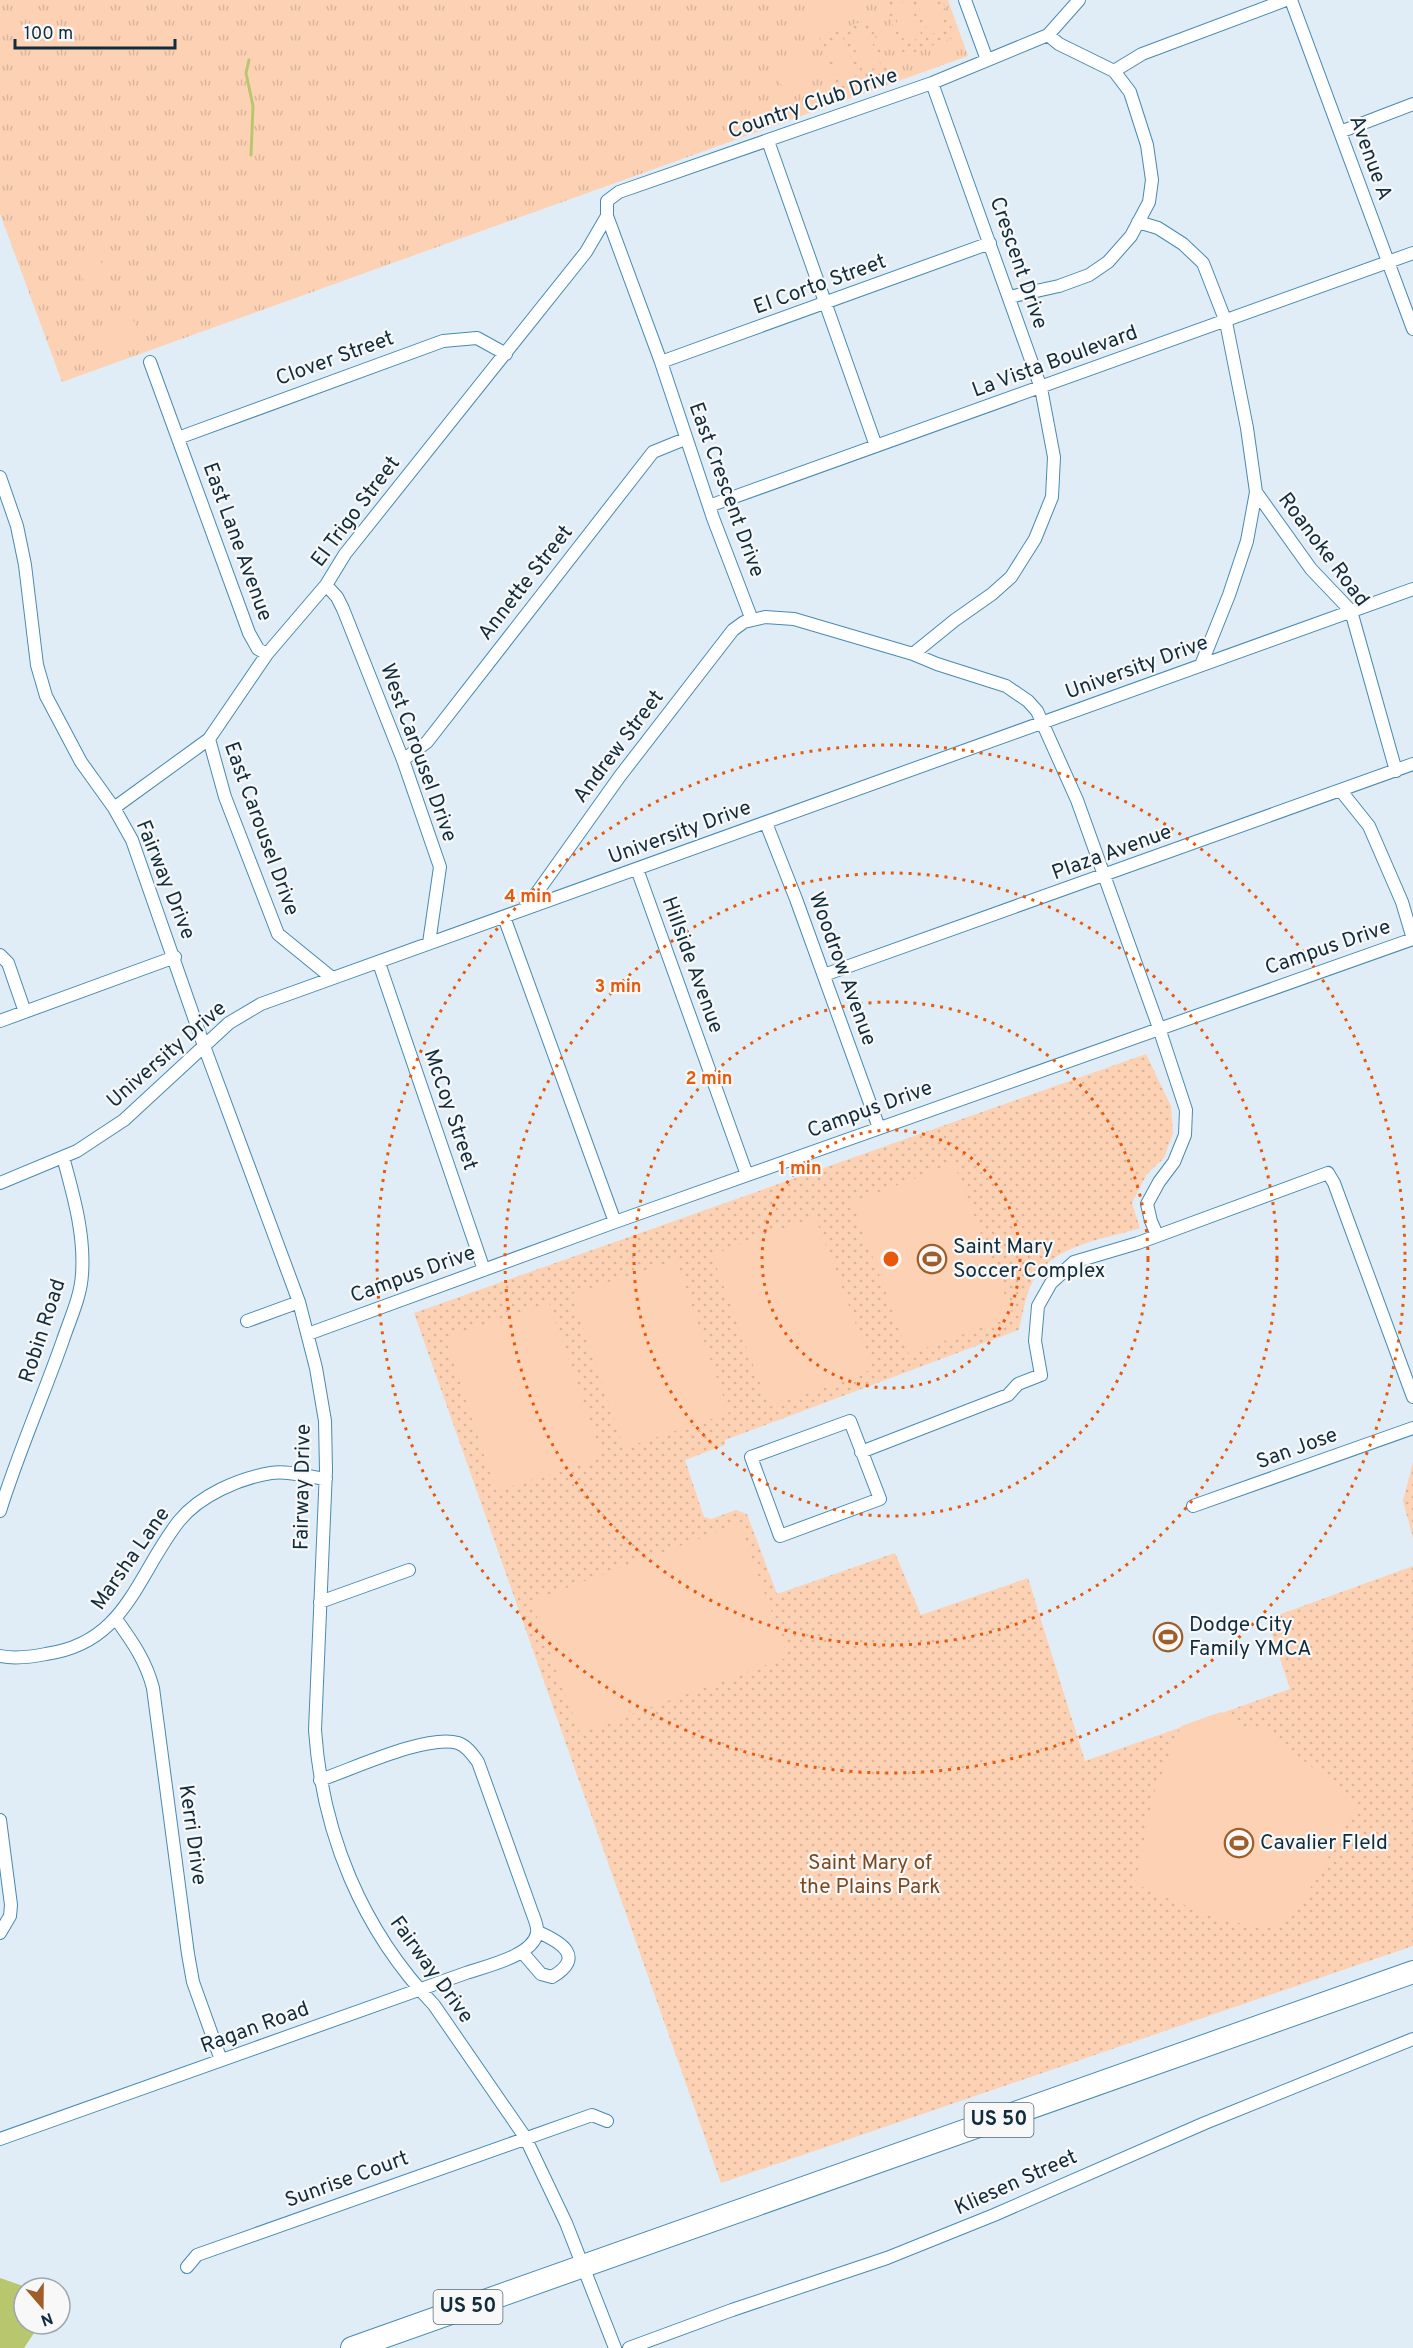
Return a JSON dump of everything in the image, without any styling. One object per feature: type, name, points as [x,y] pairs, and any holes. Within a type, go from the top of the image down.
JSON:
[{"type":"highway","name":"US 50","points":[[352,2348],[1413,1972]]},
{"type":"street","points":[[965,0],[987,60]]},
{"type":"street","points":[[1009,297],[1059,286],[1089,275],[1108,262],[1131,236],[1149,202],[1152,180],[1147,145],[1130,92],[1114,71],[1059,44],[1048,34],[1078,0]]},
{"type":"street","points":[[1114,71],[1142,54],[1286,0]]},
{"type":"street","name":"Avenue A","points":[[1291,0],[1413,329]]},
{"type":"street","name":"Country Club Drive","points":[[606,216],[607,201],[619,192],[932,83],[1048,34]]},
{"type":"street","name":"Crescent Drive","points":[[913,654],[1011,577],[1035,539],[1052,497],[1054,457],[1041,388],[932,83]]},
{"type":"street","points":[[1340,132],[1413,104]]},
{"type":"street","points":[[768,141],[876,447]]},
{"type":"street","name":"El Trigo Street","points":[[114,808],[208,740],[267,654],[326,585],[345,554],[586,252],[606,216]]},
{"type":"street","name":"East Crescent Drive","points":[[606,216],[661,362],[685,439],[752,620]]},
{"type":"street","name":"Roanoke Road","points":[[1138,222],[1158,228],[1183,244],[1203,263],[1226,321],[1238,376],[1256,492],[1243,552],[1229,595],[1201,665]]},
{"type":"street","name":"El Corto Street","points":[[661,362],[990,243]]},
{"type":"street","name":"La Vista Boulevard","points":[[709,506],[1413,253]]},
{"type":"street","name":"Clover Street","points":[[178,438],[443,341],[477,338],[506,354]]},
{"type":"street","name":"East Lane Avenue","points":[[150,362],[249,633],[258,649],[267,654]]},
{"type":"street","name":"Annette Street","points":[[402,760],[427,742],[653,453],[685,439]]},
{"type":"street","name":"Fairway Drive","points":[[0,477],[3,494],[17,526],[37,664],[46,696],[81,762],[114,808],[132,840],[175,957],[204,1046],[299,1302],[308,1334],[325,1421],[326,1479],[315,1730],[320,1780],[327,1813],[344,1867],[389,1951],[419,1990],[434,2005],[525,2137],[553,2193],[615,2348]]},
{"type":"street","name":"Roanoke Road","points":[[1256,492],[1311,569],[1351,611],[1396,771]]},
{"type":"street","name":"West Carousel Drive","points":[[326,585],[343,609],[402,760],[440,867],[429,943]]},
{"type":"street","name":"University Drive","points":[[0,1183],[77,1150],[124,1120],[229,1023],[261,1004],[1413,589]]},
{"type":"street","points":[[752,620],[765,617],[794,619],[913,654],[1006,686],[1028,701],[1045,723],[1077,800],[1186,1110],[1185,1135],[1174,1162],[1159,1182],[1147,1204],[1157,1235]]},
{"type":"street","name":"Andrew Street","points":[[526,908],[620,776],[733,630],[744,622],[752,620]]},
{"type":"street","name":"East Carousel Drive","points":[[208,740],[225,797],[278,934],[332,978]]},
{"type":"street","name":"Plaza Avenue","points":[[824,975],[1103,877],[1413,764]]},
{"type":"street","points":[[1341,791],[1369,826],[1398,891],[1413,939]]},
{"type":"street","name":"Woodrow Avenue","points":[[766,823],[879,1128]]},
{"type":"street","name":"Hillside Avenue","points":[[637,869],[747,1175]]},
{"type":"street","points":[[504,917],[615,1222]]},
{"type":"street","name":"Campus Drive","points":[[308,1334],[615,1222],[1413,939]]},
{"type":"street","points":[[0,955],[8,963],[25,1012]]},
{"type":"street","points":[[0,1021],[175,957]]},
{"type":"street","name":"McCoy Street","points":[[379,963],[484,1270]]},
{"type":"street","name":"Robin Road","points":[[0,1512],[15,1464],[65,1335],[82,1275],[75,1203],[63,1157]]},
{"type":"street","points":[[861,1452],[1008,1395],[1018,1384],[1041,1375],[1035,1341],[1038,1306],[1051,1283],[1074,1262],[1124,1248],[1328,1173],[1334,1183],[1413,1397]]},
{"type":"street","points":[[247,1321],[299,1302]]},
{"type":"street","points":[[849,1421],[861,1452],[880,1499],[780,1536],[751,1457],[849,1421]]},
{"type":"street","name":"San Jose","points":[[1193,1506],[1413,1428]]},
{"type":"street","name":"Marsha Lane","points":[[0,1656],[26,1657],[61,1652],[100,1635],[116,1619],[180,1519],[204,1499],[240,1481],[273,1472],[326,1479]]},
{"type":"street","points":[[320,1602],[409,1570]]},
{"type":"street","name":"Kerri Drive","points":[[116,1619],[138,1648],[151,1679],[193,1982],[221,2060]]},
{"type":"street","points":[[320,1780],[407,1749],[439,1741],[460,1743],[468,1748],[478,1762],[490,1793],[538,1932],[559,1942],[567,1949],[569,1959],[563,1970],[552,1977],[541,1974],[522,1952],[532,1944],[538,1932]]},
{"type":"street","points":[[0,1820],[11,1905],[10,1916],[0,1933]]},
{"type":"street","name":"Ragan Road","points":[[0,2139],[522,1952]]},
{"type":"street","name":"Kliesen Street","points":[[629,2348],[732,2310],[887,2258],[994,2215],[1205,2123],[1413,2039]]},
{"type":"street","name":"Sunrise Court","points":[[187,2267],[197,2255],[525,2137],[592,2115],[607,2121]]},
{"type":"green space","points":[[0,0],[948,0],[968,56],[62,382],[0,214]]},
{"type":"green space","points":[[829,0],[860,0],[862,12],[852,19],[835,21],[822,29],[812,30],[806,17],[813,10],[826,6]]},
{"type":"green space","points":[[889,0],[942,0],[955,37],[904,56],[884,2]]},
{"type":"green space","points":[[909,0],[922,37],[905,43],[892,6]]},
{"type":"green space","points":[[917,0],[936,0],[946,29],[929,35]]},
{"type":"green space","points":[[869,19],[888,72],[838,90],[819,37]]},
{"type":"green space","points":[[867,29],[881,66],[863,72],[850,35]]},
{"type":"green space","points":[[843,38],[857,75],[840,81],[826,44]]},
{"type":"green space","points":[[802,55],[807,56],[814,63],[817,76],[808,84],[784,88],[778,76],[781,67],[790,59]]},
{"type":"green space","points":[[89,256],[99,258],[104,268],[102,282],[95,288],[85,285],[80,273],[82,261]]},
{"type":"green space","points":[[118,315],[133,320],[135,330],[128,341],[113,345],[105,339],[105,331],[109,321]]},
{"type":"green space","name":"Saint Mary of the Plains Park","points":[[1146,1054],[1171,1106],[1173,1133],[1164,1158],[1147,1174],[1132,1203],[1140,1228],[1084,1244],[1045,1265],[1030,1288],[1019,1330],[725,1440],[725,1445],[685,1460],[704,1517],[711,1519],[736,1510],[747,1514],[777,1594],[895,1553],[921,1615],[1028,1578],[1085,1761],[1290,1689],[1267,1619],[1413,1566],[1413,1946],[721,2183],[414,1313]]},
{"type":"green space","name":"Saint Mary Soccer Complex","points":[[954,1164],[1013,1316],[909,1354],[852,1202]]},
{"type":"green space","points":[[815,1217],[873,1369],[769,1407],[712,1255]]},
{"type":"green space","points":[[676,1260],[729,1413],[624,1448],[572,1294]]},
{"type":"green space","points":[[549,1303],[602,1457],[496,1491],[445,1337]]},
{"type":"green space","points":[[1413,1462],[1413,1538],[1403,1501]]},
{"type":"green space","points":[[739,1524],[788,1657],[580,1733],[531,1601]]},
{"type":"green space","name":"Cavalier FIeld","points":[[1221,1712],[1247,1728],[1264,1730],[1358,1803],[1301,1902],[1282,1922],[1268,1926],[1230,1921],[1135,1884],[1153,1796],[1181,1726]]},
{"type":"shaded area","points":[[0,2278],[12,2282],[12,2336],[32,2336],[24,2348],[0,2348]]},
{"type":"waterway","points":[[249,60],[246,73],[253,106],[251,155]]},
{"type":"place","name":"Saint Mary Soccer Complex","points":[[932,1259]]},
{"type":"place","name":"Dodge City Family YMCA","points":[[1168,1637]]},
{"type":"place","name":"Cavalier FIeld","points":[[1239,1843]]}]
